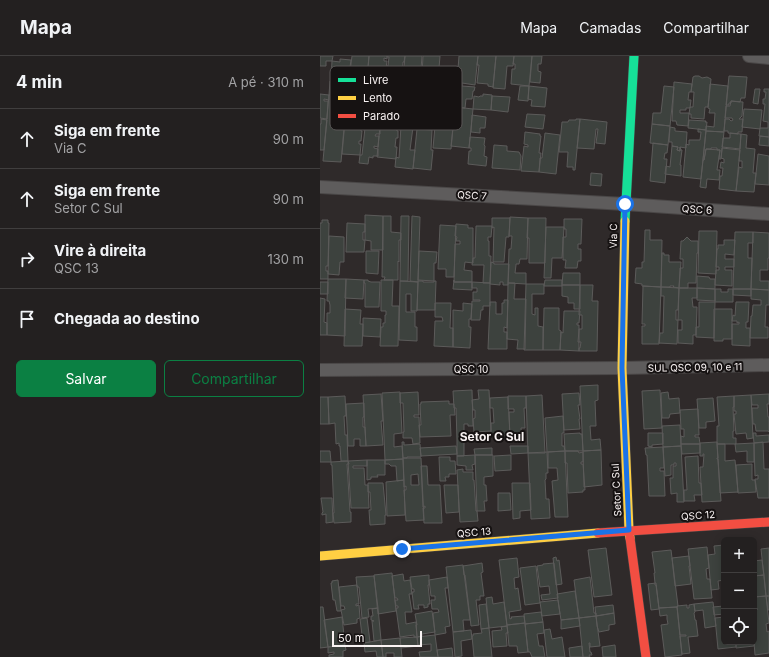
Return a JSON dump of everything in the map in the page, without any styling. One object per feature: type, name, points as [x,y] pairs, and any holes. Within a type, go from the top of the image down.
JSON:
[{"type":"street","name":"Via C","points":[[622,368],[625,204],[634,56]]},
{"type":"street","points":[[749,56],[769,58]]},
{"type":"street","name":"QSC 7","points":[[320,187],[625,204]]},
{"type":"street","name":"QSC 6","points":[[625,204],[769,214]]},
{"type":"street","name":"SUL QSC 09, 10 e 11","points":[[622,368],[769,365]]},
{"type":"street","name":"QSC 10","points":[[320,370],[622,368]]},
{"type":"street","name":"Setor C Sul","points":[[622,368],[629,530],[646,657]]},
{"type":"street","name":"QSC 12","points":[[629,530],[769,522]]},
{"type":"street","name":"QSC 13","points":[[320,556],[629,530]]},
{"type":"building","points":[[320,56],[333,56],[332,61],[326,61],[326,66],[320,66]]},
{"type":"building","points":[[352,56],[369,56],[368,66],[351,66]]},
{"type":"building","points":[[369,56],[387,56],[387,59],[384,58],[384,61],[387,61],[386,66],[368,66]]},
{"type":"building","points":[[405,56],[403,66],[388,66],[389,57],[387,57]]},
{"type":"building","points":[[405,56],[422,56],[421,66],[404,66]]},
{"type":"building","points":[[423,56],[440,56],[439,66],[422,66]]},
{"type":"building","points":[[459,56],[478,56],[475,85],[462,83],[462,66],[458,66]]},
{"type":"building","points":[[478,56],[496,56],[493,87],[488,86],[488,84],[477,83],[479,65],[477,65]]},
{"type":"building","points":[[496,56],[514,56],[513,66],[507,66],[505,89],[493,88]]},
{"type":"building","points":[[514,56],[532,56],[529,86],[511,84],[512,69],[515,69],[515,64],[513,64]]},
{"type":"building","points":[[532,56],[542,56],[541,64],[538,64],[538,71],[541,72],[540,83],[530,82]]},
{"type":"building","points":[[340,59],[351,60],[350,66],[332,66],[332,61],[340,62]]},
{"type":"building","points":[[695,76],[702,78],[707,77],[711,79],[708,107],[705,107],[704,119],[691,118],[691,114],[689,114],[690,107],[693,107],[694,92],[691,92],[693,77]]},
{"type":"building","points":[[729,76],[747,77],[745,98],[741,98],[740,102],[731,101],[729,105],[726,105]]},
{"type":"building","points":[[674,82],[692,84],[688,100],[691,100],[690,108],[680,110],[680,113],[689,113],[688,126],[677,125],[676,121],[672,121]]},
{"type":"building","points":[[710,84],[728,86],[724,132],[706,131],[706,126],[714,127],[715,113],[709,113],[710,109],[708,108]]},
{"type":"building","points":[[462,86],[475,87],[472,99],[466,99],[465,108],[462,108]]},
{"type":"building","points":[[520,86],[529,86],[528,101],[518,100]]},
{"type":"building","points":[[529,86],[547,88],[545,107],[531,106],[532,100],[528,99]]},
{"type":"building","points":[[664,86],[674,87],[670,126],[652,124],[653,113],[661,113]]},
{"type":"building","points":[[755,89],[760,89],[758,104],[753,103]]},
{"type":"building","points":[[764,89],[769,89],[769,137],[759,136],[760,128],[768,128],[768,122],[763,121],[765,104],[763,104],[763,99],[765,99],[766,92],[764,92]]},
{"type":"building","points":[[320,94],[329,95],[329,100],[324,99],[324,101],[328,101],[327,119],[320,118]]},
{"type":"building","points":[[483,94],[492,95],[491,110],[473,109],[474,96],[479,97],[483,96]]},
{"type":"building","points":[[329,95],[330,130],[344,130],[341,162],[323,161]]},
{"type":"building","points":[[492,96],[510,97],[508,112],[491,110]]},
{"type":"building","points":[[731,101],[743,102],[742,116],[739,119],[743,119],[742,132],[738,132],[738,134],[724,131],[725,119],[729,119],[731,121],[733,120],[732,118],[725,118],[726,106],[730,106]]},
{"type":"building","points":[[462,108],[473,109],[469,148],[451,146],[453,130],[462,130]]},
{"type":"building","points":[[744,109],[762,110],[760,129],[742,127]]},
{"type":"building","points":[[527,114],[545,115],[543,129],[525,127]]},
{"type":"building","points":[[472,115],[486,117],[485,128],[480,128],[480,133],[471,132]]},
{"type":"building","points":[[321,119],[327,120],[324,150],[320,150]]},
{"type":"building","points":[[580,119],[575,170],[573,170],[573,167],[567,167],[568,152],[559,152],[562,122],[568,122],[569,120]]},
{"type":"building","points":[[580,119],[607,122],[605,144],[596,143],[598,129],[596,129],[594,149],[577,148]]},
{"type":"building","points":[[689,120],[706,121],[706,130],[688,128]]},
{"type":"building","points":[[652,124],[670,126],[668,145],[650,143]]},
{"type":"building","points":[[670,127],[675,128],[675,131],[687,132],[686,148],[680,147],[680,151],[677,150],[678,147],[672,146],[672,142],[669,142]]},
{"type":"building","points":[[698,129],[706,130],[701,179],[683,177],[686,144],[689,145],[689,140],[700,140],[701,132],[698,132]]},
{"type":"building","points":[[344,130],[361,130],[361,141],[359,141],[359,144],[361,144],[360,155],[342,154]]},
{"type":"building","points":[[365,130],[380,130],[380,134],[376,134],[375,136],[379,136],[378,147],[374,146],[374,148],[378,149],[378,156],[373,156],[373,158],[369,157],[368,164],[359,163],[360,155],[362,155]]},
{"type":"building","points":[[380,130],[398,131],[398,138],[396,138],[395,147],[397,147],[396,159],[377,157]]},
{"type":"building","points":[[401,130],[413,130],[410,150],[415,150],[413,169],[395,167],[396,157],[399,158]]},
{"type":"building","points":[[417,130],[432,130],[431,150],[433,150],[431,170],[413,168]]},
{"type":"building","points":[[435,130],[453,130],[451,149],[433,148]]},
{"type":"building","points":[[706,131],[724,132],[721,159],[719,159],[720,150],[717,150],[717,148],[711,148],[706,149],[703,160]]},
{"type":"building","points":[[525,132],[540,134],[541,136],[539,172],[521,171],[524,146],[528,147],[528,145],[524,144]]},
{"type":"building","points":[[545,133],[560,135],[556,174],[539,172]]},
{"type":"building","points":[[730,133],[741,134],[740,149],[722,147],[723,138],[730,138]]},
{"type":"building","points":[[741,134],[747,135],[746,148],[755,149],[753,173],[756,173],[754,192],[736,191],[739,167],[742,168],[742,161],[739,161]]},
{"type":"building","points":[[760,136],[769,137],[769,146],[759,145]]},
{"type":"building","points":[[470,137],[485,138],[484,156],[487,157],[486,166],[468,164],[469,151],[471,151],[471,148],[469,148]]},
{"type":"building","points":[[653,143],[668,145],[667,153],[665,153],[664,159],[667,159],[665,183],[650,181]]},
{"type":"building","points":[[494,145],[507,146],[507,151],[519,152],[521,156],[520,170],[492,168]]},
{"type":"building","points":[[672,146],[678,147],[677,150],[680,151],[680,147],[682,150],[680,165],[681,176],[665,174],[666,166],[670,167]]},
{"type":"building","points":[[722,148],[740,150],[736,191],[719,189],[720,176],[722,176],[723,168],[720,168],[721,162],[724,163],[724,159],[721,158]]},
{"type":"building","points":[[706,149],[720,150],[717,170],[720,170],[719,180],[707,179],[706,188],[700,187],[703,160]]},
{"type":"building","points":[[758,154],[769,156],[769,185],[755,184]]},
{"type":"building","points":[[591,173],[602,174],[601,186],[590,185]]},
{"type":"building","points":[[365,215],[383,216],[383,250],[371,250],[371,241],[365,240]]},
{"type":"building","points":[[383,216],[391,216],[391,232],[401,233],[401,240],[399,240],[398,280],[384,280],[385,277],[382,277]]},
{"type":"building","points":[[401,216],[409,216],[408,281],[400,281]]},
{"type":"building","points":[[412,216],[420,217],[418,282],[410,281]]},
{"type":"building","points":[[510,217],[528,218],[527,259],[520,259],[519,264],[516,264],[515,273],[526,273],[526,284],[508,283],[509,249],[511,249],[512,236],[509,236]]},
{"type":"building","points":[[492,218],[510,218],[509,237],[506,237],[504,262],[493,262],[494,227],[492,228]]},
{"type":"building","points":[[528,218],[546,218],[545,263],[529,263],[529,238],[527,238]]},
{"type":"building","points":[[564,219],[582,219],[581,244],[578,244],[578,249],[581,249],[581,261],[578,261],[577,268],[565,268],[566,260],[563,260],[563,237],[566,237]]},
{"type":"building","points":[[322,220],[328,220],[329,223],[328,266],[326,266],[326,271],[328,271],[328,279],[320,279],[320,223],[322,223]]},
{"type":"building","points":[[347,223],[365,224],[365,232],[363,232],[363,240],[365,240],[364,252],[346,252]]},
{"type":"building","points":[[456,224],[468,225],[468,228],[473,228],[473,263],[465,262],[464,270],[472,271],[472,282],[454,282],[455,244],[460,244],[460,241],[456,241],[457,237],[455,236]]},
{"type":"building","points":[[440,225],[456,226],[454,277],[446,277],[446,269],[438,269]]},
{"type":"building","points":[[476,226],[492,226],[491,237],[488,237],[489,256],[491,256],[490,283],[483,283],[484,265],[472,265],[473,258],[475,258]]},
{"type":"building","points":[[546,227],[564,227],[562,258],[552,258],[551,278],[544,278]]},
{"type":"building","points":[[645,230],[650,230],[650,240],[662,240],[661,287],[642,286],[642,284],[635,283],[636,268],[642,268],[642,262],[644,262]]},
{"type":"building","points":[[699,231],[717,231],[716,274],[698,273]]},
{"type":"building","points":[[735,232],[753,232],[753,243],[748,243],[748,258],[752,258],[751,289],[733,289]]},
{"type":"building","points":[[753,232],[769,233],[768,270],[760,270],[760,281],[769,281],[769,290],[751,289]]},
{"type":"building","points":[[329,236],[344,237],[344,262],[340,262],[339,275],[328,274]]},
{"type":"building","points":[[687,237],[691,241],[698,241],[696,283],[688,283],[688,288],[679,288],[680,268],[683,268],[683,259],[680,259],[681,241]]},
{"type":"building","points":[[724,240],[735,240],[734,255],[725,254],[725,259],[734,259],[734,267],[725,267],[725,270],[732,270],[732,286],[715,285],[716,270],[719,270],[719,267],[716,267],[717,249],[718,245],[724,245]]},
{"type":"building","points":[[366,251],[379,251],[378,274],[366,273]]},
{"type":"building","points":[[419,251],[437,252],[436,263],[434,263],[434,281],[418,280]]},
{"type":"building","points":[[662,253],[664,253],[664,255],[669,255],[669,262],[681,262],[679,288],[673,287],[674,286],[661,287]]},
{"type":"building","points":[[491,262],[494,264],[509,264],[508,285],[503,285],[503,282],[500,282],[500,285],[490,284]]},
{"type":"building","points":[[563,273],[580,273],[580,285],[562,285]]},
{"type":"building","points":[[697,276],[715,279],[715,289],[697,288]]},
{"type":"building","points":[[328,279],[346,279],[345,336],[327,335],[327,313],[330,313],[329,301],[327,301]]},
{"type":"building","points":[[346,279],[364,280],[363,299],[345,298]]},
{"type":"building","points":[[364,280],[380,282],[379,307],[365,307]]},
{"type":"building","points":[[381,280],[393,280],[392,306],[399,306],[398,346],[380,346],[381,327],[383,327],[383,323],[385,323],[386,315],[386,311],[381,311]]},
{"type":"building","points":[[454,280],[454,282],[472,282],[472,290],[453,289]]},
{"type":"building","points":[[545,280],[562,280],[562,286],[544,286]]},
{"type":"building","points":[[400,281],[418,282],[417,311],[411,311],[411,294],[406,294],[406,312],[415,312],[417,341],[399,340]]},
{"type":"building","points":[[418,281],[436,281],[435,310],[417,310]]},
{"type":"building","points":[[320,282],[328,282],[328,294],[320,294]]},
{"type":"building","points":[[472,282],[490,283],[490,306],[483,306],[480,320],[471,320],[472,301],[480,301],[473,300],[473,292],[477,292],[477,288],[472,288]]},
{"type":"building","points":[[508,283],[515,283],[514,299],[526,299],[525,349],[517,349],[518,340],[507,339]]},
{"type":"building","points":[[526,284],[544,284],[544,294],[532,294],[532,314],[535,315],[535,308],[538,308],[538,326],[543,327],[543,350],[524,350]]},
{"type":"building","points":[[562,285],[580,285],[580,309],[574,309],[574,303],[568,303],[568,297],[562,296]]},
{"type":"building","points":[[580,285],[593,285],[592,301],[598,301],[597,351],[579,351],[581,342],[578,342],[579,329],[582,329],[582,315],[579,315]]},
{"type":"building","points":[[643,286],[661,287],[659,344],[642,344],[642,326],[645,326],[645,324],[642,324]]},
{"type":"building","points":[[661,287],[679,288],[678,310],[676,310],[676,320],[678,320],[677,344],[659,343],[660,333],[663,333],[664,296],[661,296]]},
{"type":"building","points":[[679,288],[697,288],[697,298],[692,298],[693,307],[697,307],[696,335],[693,335],[693,344],[678,343],[678,330],[682,330],[682,320],[678,320]]},
{"type":"building","points":[[697,288],[715,289],[715,301],[697,300]]},
{"type":"building","points":[[715,289],[721,289],[721,292],[728,292],[728,289],[733,289],[733,302],[715,302]]},
{"type":"building","points":[[733,289],[751,289],[751,296],[733,295]]},
{"type":"building","points":[[751,289],[769,290],[769,305],[766,305],[765,327],[768,327],[768,338],[750,338],[753,305],[761,305],[761,300],[751,299]]},
{"type":"building","points":[[320,298],[325,299],[324,322],[327,323],[327,335],[320,335]]},
{"type":"building","points":[[504,300],[508,300],[507,328],[504,327],[504,332],[507,332],[507,349],[488,349],[490,302],[496,302],[496,314],[502,314],[502,303],[504,303]]},
{"type":"building","points":[[699,302],[715,302],[714,338],[696,337],[696,327],[699,327]]},
{"type":"building","points":[[736,302],[749,302],[748,322],[746,322],[746,328],[750,328],[750,346],[732,345],[732,324],[739,324],[737,321],[732,321],[733,315],[735,316]]},
{"type":"building","points":[[435,303],[451,303],[450,328],[453,328],[453,347],[434,346],[435,321],[443,321],[442,317],[435,317]]},
{"type":"building","points":[[463,303],[472,304],[471,319],[469,319],[469,327],[471,327],[470,348],[453,347],[453,310],[463,311]]},
{"type":"building","points":[[544,308],[559,308],[559,330],[561,331],[560,350],[543,350]]},
{"type":"building","points":[[345,309],[361,310],[360,324],[363,324],[362,346],[344,346]]},
{"type":"building","points":[[714,309],[732,309],[732,339],[714,341]]},
{"type":"building","points":[[564,311],[580,311],[579,323],[577,323],[577,325],[579,325],[579,351],[560,350],[561,332],[563,333]]},
{"type":"building","points":[[363,318],[381,319],[380,337],[363,336]]},
{"type":"building","points":[[598,385],[598,400],[595,401],[596,426],[590,426],[591,440],[600,439],[601,450],[583,451],[580,386]]},
{"type":"building","points":[[472,390],[473,426],[464,424],[464,456],[457,456],[456,408],[454,408],[453,391]]},
{"type":"building","points":[[478,390],[489,390],[491,431],[474,432],[473,419],[475,418],[475,410],[473,410],[472,400],[479,399]]},
{"type":"building","points":[[660,390],[662,428],[644,429],[642,391]]},
{"type":"building","points":[[400,392],[402,433],[394,434],[394,447],[402,446],[403,459],[385,460],[382,393]]},
{"type":"building","points":[[418,392],[419,415],[414,415],[414,417],[419,417],[420,443],[413,444],[412,438],[403,438],[403,403],[400,403],[400,393]]},
{"type":"building","points":[[668,392],[669,399],[679,398],[680,413],[670,414],[669,418],[662,418],[661,393]]},
{"type":"building","points":[[579,393],[580,405],[578,405],[580,429],[564,430],[562,394]]},
{"type":"building","points":[[381,394],[383,445],[366,446],[363,395]]},
{"type":"building","points":[[769,394],[769,404],[767,404],[769,432],[756,431],[755,424],[753,424],[752,408],[758,408],[758,405],[752,405],[751,395]]},
{"type":"building","points":[[542,395],[545,453],[528,453],[526,396]]},
{"type":"building","points":[[751,395],[753,438],[747,439],[746,433],[736,434],[734,414],[736,414],[736,411],[734,411],[734,396]]},
{"type":"building","points":[[345,396],[346,416],[344,416],[345,435],[347,435],[348,461],[341,461],[340,446],[339,443],[336,444],[335,423],[329,424],[328,397]]},
{"type":"building","points":[[508,396],[526,396],[526,408],[524,408],[525,428],[521,428],[522,441],[510,441],[509,412],[514,412],[514,409],[508,409]]},
{"type":"building","points":[[734,396],[733,438],[736,438],[736,444],[717,444],[717,426],[719,426],[717,397]]},
{"type":"building","points":[[320,397],[328,397],[329,424],[320,424]]},
{"type":"building","points":[[508,397],[510,435],[491,436],[491,423],[494,423],[493,408],[490,408],[490,398]]},
{"type":"building","points":[[713,398],[715,421],[706,422],[706,428],[699,428],[697,399]]},
{"type":"building","points":[[449,401],[449,404],[454,404],[455,415],[450,415],[451,436],[420,437],[419,425],[421,425],[421,402]]},
{"type":"building","points":[[364,403],[363,427],[365,427],[366,446],[360,446],[360,439],[354,439],[354,446],[348,446],[346,404]]},
{"type":"building","points":[[698,409],[699,435],[695,435],[695,437],[699,437],[700,444],[681,444],[681,436],[684,437],[684,429],[681,429],[680,410]]},
{"type":"building","points":[[563,416],[564,433],[562,433],[562,446],[564,446],[565,451],[547,452],[545,418]]},
{"type":"building","points":[[680,425],[681,446],[663,447],[662,426]]},
{"type":"building","points":[[648,433],[663,433],[663,444],[652,445],[652,447],[648,446]]},
{"type":"building","points":[[753,433],[756,433],[756,436],[769,435],[769,442],[754,443]]},
{"type":"building","points":[[564,434],[582,434],[583,451],[565,451]]},
{"type":"building","points":[[402,442],[404,442],[404,445],[420,444],[421,457],[403,458]]},
{"type":"building","points":[[717,442],[721,501],[702,502],[700,467],[703,467],[704,454],[703,456],[700,456],[700,443]]},
{"type":"building","points":[[763,442],[764,469],[769,469],[769,498],[758,498],[755,479],[758,479],[758,475],[755,476],[754,443]]},
{"type":"building","points":[[754,443],[754,462],[747,462],[747,451],[736,452],[735,444]]},
{"type":"building","points":[[681,444],[700,444],[700,453],[682,454]]},
{"type":"building","points":[[717,444],[725,444],[725,461],[735,460],[738,492],[720,493]]},
{"type":"building","points":[[456,446],[457,454],[421,456],[420,448]]},
{"type":"building","points":[[510,446],[528,446],[528,453],[511,454]]},
{"type":"building","points":[[681,446],[684,502],[677,502],[677,493],[671,494],[670,478],[673,478],[673,466],[676,466],[676,463],[671,465],[671,475],[665,476],[663,447]]},
{"type":"building","points":[[663,447],[664,468],[660,468],[660,471],[664,471],[665,496],[649,496],[647,455],[645,448]]},
{"type":"building","points":[[492,448],[492,455],[475,455],[474,449]]},
{"type":"building","points":[[601,450],[602,485],[584,487],[583,451]]},
{"type":"building","points":[[320,451],[330,451],[331,462],[320,462]]},
{"type":"building","points":[[565,451],[568,517],[555,517],[552,481],[558,480],[557,468],[548,468],[548,452]]},
{"type":"building","points":[[565,451],[578,451],[579,453],[583,452],[583,462],[581,462],[581,464],[583,464],[585,490],[583,490],[583,492],[568,493]]},
{"type":"building","points":[[547,452],[548,473],[546,473],[545,480],[546,499],[549,499],[550,518],[531,519],[528,453]]},
{"type":"building","points":[[475,455],[493,455],[493,476],[484,477],[487,501],[484,501],[485,511],[477,511]]},
{"type":"building","points":[[475,455],[475,464],[472,465],[473,470],[466,470],[466,466],[457,465],[457,456]]},
{"type":"building","points":[[511,455],[511,470],[495,471],[494,456]]},
{"type":"building","points":[[698,456],[699,483],[701,483],[702,495],[694,495],[695,501],[684,501],[684,490],[687,490],[685,457]]},
{"type":"building","points":[[439,457],[450,457],[450,461],[455,461],[456,474],[449,474],[449,477],[445,477],[446,481],[440,481]]},
{"type":"building","points":[[403,458],[421,458],[424,520],[406,521],[404,490],[406,490],[406,486],[404,487]],"holes":[[[418,474],[419,485],[411,485],[411,475]]]},
{"type":"building","points":[[403,459],[404,480],[397,481],[396,466],[385,464],[385,460]]},
{"type":"building","points":[[367,460],[367,466],[353,466],[353,468],[364,468],[365,485],[368,485],[369,508],[351,508],[348,461]]},
{"type":"building","points":[[367,460],[385,460],[385,475],[377,475],[378,477],[371,477],[371,479],[367,480]]},
{"type":"building","points":[[348,461],[351,522],[334,523],[331,462]]},
{"type":"building","points":[[752,464],[752,480],[755,480],[756,492],[738,493],[736,465]]},
{"type":"building","points":[[421,466],[427,466],[428,485],[440,485],[442,523],[424,523],[423,508],[425,508],[425,506],[423,507]]},
{"type":"building","points":[[463,469],[463,472],[473,472],[478,521],[460,522],[457,470]]},
{"type":"building","points":[[404,480],[405,515],[387,516],[386,482]]},
{"type":"building","points":[[368,483],[383,483],[386,515],[385,524],[370,525],[369,510],[371,510]]},
{"type":"building","points":[[512,483],[530,483],[531,510],[520,511],[520,518],[513,519]]},
{"type":"building","points":[[444,485],[458,485],[459,512],[446,513]]},
{"type":"building","points":[[498,493],[510,493],[511,510],[498,511]]},
{"type":"building","points":[[321,498],[332,498],[333,522],[326,523],[326,514],[322,515]]},
{"type":"building","points":[[721,545],[721,580],[718,581],[719,589],[711,590],[708,555],[715,554],[714,546]]},
{"type":"building","points":[[707,547],[709,568],[706,569],[707,579],[710,579],[712,598],[694,599],[688,549]]},
{"type":"building","points":[[606,548],[612,595],[594,597],[588,550]]},
{"type":"building","points":[[769,548],[769,596],[766,596],[761,549]]},
{"type":"building","points":[[671,550],[678,606],[659,608],[652,552]]},
{"type":"building","points":[[689,556],[691,584],[675,586],[672,558]]},
{"type":"building","points":[[556,557],[557,561],[559,560],[562,584],[556,585],[553,558]]},
{"type":"building","points":[[517,558],[519,577],[514,578],[515,589],[518,588],[521,610],[509,612],[510,619],[512,618],[511,617],[524,616],[525,623],[507,625],[499,560]]},
{"type":"building","points":[[762,560],[764,575],[757,576],[757,561]]},
{"type":"building","points":[[482,563],[483,572],[481,573],[484,596],[480,596],[480,600],[476,600],[479,625],[471,626],[463,566]]},
{"type":"building","points":[[554,563],[558,598],[542,600],[541,595],[550,594],[549,586],[540,587],[537,566]]},
{"type":"building","points":[[463,565],[470,620],[463,620],[464,631],[453,632],[446,567]]},
{"type":"building","points":[[536,566],[540,603],[525,605],[520,568]]},
{"type":"building","points":[[392,573],[396,611],[378,614],[374,575]]},
{"type":"building","points":[[403,574],[404,581],[410,580],[412,594],[409,594],[412,612],[405,612],[406,624],[416,622],[417,637],[414,637],[414,635],[400,637],[396,608],[398,608],[398,606],[396,606],[395,600],[398,600],[395,598],[392,576]]},
{"type":"building","points":[[429,575],[428,585],[430,604],[428,604],[428,607],[424,608],[424,605],[418,605],[419,609],[414,609],[412,592],[414,592],[414,589],[412,589],[410,577]]},
{"type":"building","points":[[764,575],[766,596],[757,597],[757,576]]},
{"type":"building","points":[[374,576],[378,608],[368,609],[369,617],[362,618],[359,587],[357,587],[356,577]]},
{"type":"building","points":[[447,577],[448,588],[445,588],[450,626],[445,627],[446,633],[435,635],[433,613],[439,612],[438,609],[432,609],[431,600],[435,600],[435,596],[431,596],[429,580]]},
{"type":"building","points":[[590,577],[594,613],[596,613],[596,616],[579,618],[574,580]]},
{"type":"building","points":[[338,580],[341,611],[337,611],[335,600],[333,600],[331,583],[332,581]]},
{"type":"building","points":[[656,583],[659,609],[651,610],[648,584]]},
{"type":"building","points":[[357,585],[359,604],[356,604],[356,606],[359,605],[360,618],[357,619],[357,623],[344,625],[341,610],[345,609],[344,606],[341,606],[339,587]]},
{"type":"building","points":[[575,591],[579,618],[561,620],[557,594]]},
{"type":"building","points":[[766,596],[769,596],[769,610],[768,610]]},
{"type":"building","points":[[766,596],[769,623],[766,624],[767,632],[769,631],[769,653],[755,655],[754,645],[757,645],[757,597]]},
{"type":"building","points":[[492,597],[493,604],[504,602],[507,626],[489,628],[486,598]]},
{"type":"building","points":[[558,600],[560,614],[542,616],[540,602]]},
{"type":"building","points":[[713,602],[716,626],[705,628],[703,610],[695,611],[694,604]]},
{"type":"building","points":[[486,604],[489,628],[481,629],[479,605]]},
{"type":"building","points":[[694,604],[698,636],[688,637],[690,653],[682,654],[680,636],[686,635],[680,635],[677,606],[687,605],[687,608],[689,608],[689,605]]},
{"type":"building","points":[[613,605],[614,613],[596,616],[595,607]]},
{"type":"building","points":[[721,606],[721,614],[714,615],[713,607]]},
{"type":"building","points":[[320,607],[323,607],[328,647],[320,648]]},
{"type":"building","points":[[677,607],[682,655],[665,657],[661,625],[668,624],[667,615],[660,616],[659,608]]},
{"type":"building","points":[[378,608],[381,640],[374,641],[372,621],[374,621],[371,620],[371,616],[373,616],[372,609]]},
{"type":"building","points":[[432,611],[435,632],[422,634],[422,636],[417,637],[415,614]]},
{"type":"building","points":[[541,612],[543,622],[525,624],[524,614]]},
{"type":"building","points":[[614,613],[615,624],[609,625],[609,630],[599,632],[596,616]]},
{"type":"building","points":[[596,616],[600,646],[590,647],[589,643],[590,652],[592,655],[589,655],[590,657],[583,657],[579,618]]},
{"type":"building","points":[[342,617],[345,645],[328,647],[324,620]]},
{"type":"building","points":[[721,617],[721,645],[736,645],[736,647],[718,649],[715,618]]},
{"type":"building","points":[[367,618],[370,642],[363,643],[360,619]]},
{"type":"building","points":[[579,618],[580,626],[561,629],[561,620]]},
{"type":"building","points":[[543,622],[544,633],[537,634],[539,646],[543,646],[545,657],[532,657],[530,652],[528,652],[525,624]]},
{"type":"building","points":[[525,623],[528,652],[518,653],[517,646],[509,646],[507,625]]},
{"type":"building","points":[[507,626],[507,646],[493,647],[492,631],[502,630],[501,627]]},
{"type":"building","points":[[489,628],[492,657],[474,657],[473,634],[482,633],[481,629]]},
{"type":"building","points":[[550,629],[552,639],[562,637],[565,657],[547,657],[544,630]]},
{"type":"building","points":[[471,630],[472,639],[461,641],[462,656],[455,657],[453,632]]},
{"type":"building","points":[[435,635],[438,657],[420,657],[419,652],[431,651],[431,644],[418,645],[417,637]]},
{"type":"building","points":[[417,637],[418,646],[401,648],[400,638]]},
{"type":"building","points":[[400,638],[402,657],[394,657],[394,653],[386,653],[386,657],[383,657],[381,640]]},
{"type":"building","points":[[381,640],[383,657],[377,657],[376,651],[365,652],[364,643]]},
{"type":"building","points":[[345,645],[346,650],[343,651],[343,657],[329,657],[329,655],[334,654],[334,652],[328,653],[328,647]]},
{"type":"building","points":[[615,645],[616,657],[603,657],[602,647]]},
{"type":"building","points":[[736,645],[754,645],[754,646],[736,648]]},
{"type":"building","points":[[582,646],[583,657],[570,657],[569,648]]},
{"type":"building","points":[[452,648],[453,657],[438,657],[437,650]]},
{"type":"traffic: fast","points":[[625,221],[634,56]]},
{"type":"traffic: slow","points":[[625,221],[622,368],[630,538]]},
{"type":"traffic: slow","points":[[320,556],[598,533]]},
{"type":"traffic: jam","points":[[598,533],[769,522]]},
{"type":"traffic: jam","points":[[630,538],[646,657]]},
{"type":"district","name":"Setor C Sul","points":[[492,436]]},
{"type":"route","points":[[402,549],[629,530],[622,368],[625,204]]}]
